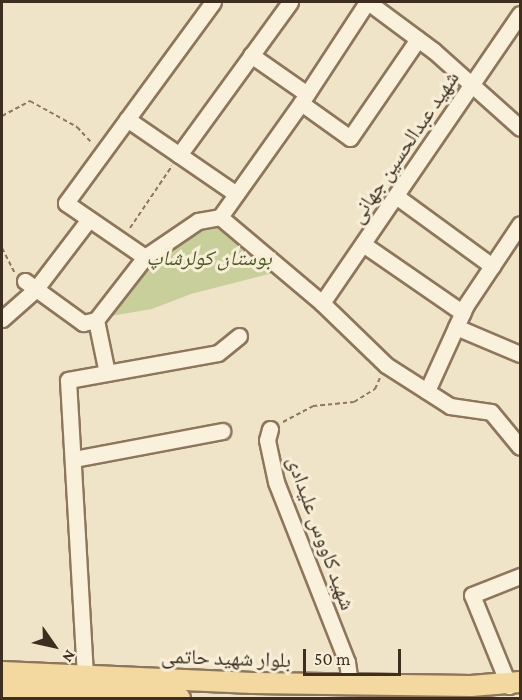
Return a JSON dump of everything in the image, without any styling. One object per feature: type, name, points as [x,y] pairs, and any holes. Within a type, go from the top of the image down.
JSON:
[{"type":"main road","name":"بلوار شهید حاتمی","points":[[2,672],[85,675],[317,691],[350,683],[515,684]]},
{"type":"main road","name":"بلوار شهید حاتمی","points":[[2,690],[180,699]]},
{"type":"street","points":[[145,257],[66,203],[213,2]]},
{"type":"street","points":[[179,155],[290,2]]},
{"type":"street","points":[[30,286],[83,323],[96,320],[145,257],[198,221],[220,217],[304,98],[367,2],[418,39],[520,128]]},
{"type":"street","name":"شهید عبدالحسین جهانی","points":[[322,303],[520,14]]},
{"type":"street","points":[[251,55],[350,138],[418,39]]},
{"type":"street","points":[[127,119],[236,194]]},
{"type":"street","points":[[396,196],[492,266]]},
{"type":"street","points":[[220,217],[322,303],[386,365],[450,406],[491,412],[520,447]]},
{"type":"street","points":[[2,319],[89,219]]},
{"type":"street","points":[[427,391],[463,313],[520,224]]},
{"type":"street","points":[[363,244],[463,313]]},
{"type":"street","points":[[96,320],[107,373]]},
{"type":"street","points":[[456,327],[520,354]]},
{"type":"street","points":[[85,675],[68,380],[218,353],[239,336]]},
{"type":"street","name":"شهید کاووس علیدادی","points":[[270,429],[267,440],[276,482],[347,662],[350,683]]},
{"type":"street","points":[[74,459],[222,431]]},
{"type":"street","points":[[515,684],[472,595],[520,576]]},
{"type":"path","points":[[2,116],[30,101],[39,104],[77,127],[101,155]]},
{"type":"path","points":[[121,241],[179,155]]},
{"type":"path","points":[[2,248],[14,274],[30,286]]},
{"type":"path","points":[[270,429],[313,406],[354,402],[375,388],[386,365]]},
{"type":"green space","name":"بوستان کولرشاپ","points":[[202,225],[227,230],[273,273],[191,294],[152,309],[105,317],[157,255]]}]
